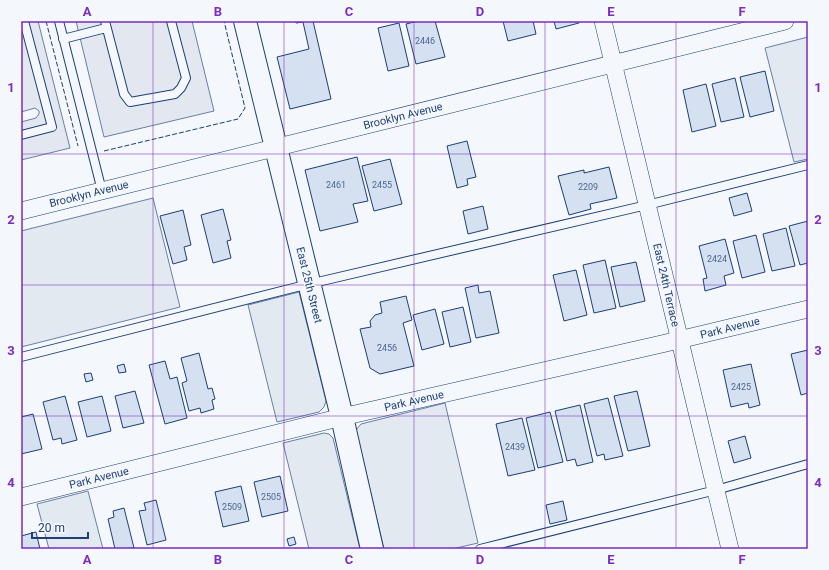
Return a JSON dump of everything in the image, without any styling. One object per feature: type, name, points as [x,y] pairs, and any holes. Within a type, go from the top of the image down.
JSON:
[{"type":"street","name":"East 25th Street","points":[[245,21],[342,417],[372,549]]},
{"type":"street","name":"East 24th Terrace","points":[[603,21],[612,64],[648,205],[730,549]]},
{"type":"street","name":"Brooklyn Avenue","points":[[21,211],[785,21]]},
{"type":"street","name":"Park Avenue","points":[[21,497],[342,417],[680,340],[808,309]]},
{"type":"lane","points":[[21,134],[52,127],[24,21]]},
{"type":"lane","points":[[59,21],[102,191]]},
{"type":"lane","points":[[63,38],[105,24],[124,94],[130,102],[174,94],[181,88],[186,78],[171,21]]},
{"type":"lane","points":[[21,356],[309,284],[808,166]]},
{"type":"lane","points":[[480,549],[716,490],[808,464]]},
{"type":"shaded area","points":[[21,21],[38,21],[70,148],[21,160],[21,122],[36,118],[39,111],[35,108],[21,112]]},
{"type":"shaded area","points":[[76,21],[192,21],[214,111],[104,137]]},
{"type":"shaded area","points":[[808,37],[808,159],[794,162],[765,48]]},
{"type":"shaded area","points":[[153,198],[180,307],[21,347],[21,231]]},
{"type":"shaded area","points":[[299,292],[326,401],[324,407],[319,412],[277,422],[248,305]]},
{"type":"shaded area","points":[[445,403],[478,543],[452,549],[384,549],[356,430],[361,424]]},
{"type":"shaded area","points":[[324,433],[329,434],[333,438],[360,549],[309,549],[283,443]]},
{"type":"shaded area","points":[[88,491],[103,549],[49,549],[37,504]]},
{"type":"building","points":[[295,21],[313,21],[331,99],[290,109],[277,57],[309,49],[303,22],[296,23]]},
{"type":"building","points":[[418,21],[435,21],[445,57],[416,64],[406,24]]},
{"type":"building","points":[[503,21],[533,21],[536,34],[508,41]]},
{"type":"building","points":[[554,21],[578,21],[579,23],[556,29]]},
{"type":"building","points":[[399,23],[409,66],[388,71],[378,28]]},
{"type":"building","points":[[765,71],[774,111],[750,117],[740,77]]},
{"type":"building","points":[[735,78],[744,117],[721,122],[712,84]]},
{"type":"building","points":[[706,84],[716,126],[692,132],[683,90]]},
{"type":"building","points":[[467,141],[476,177],[467,179],[468,185],[457,188],[447,146]]},
{"type":"building","points":[[357,157],[368,201],[353,204],[358,222],[320,231],[305,170]]},
{"type":"building","points":[[390,159],[402,204],[374,211],[362,166]]},
{"type":"building","points":[[609,167],[617,198],[590,204],[591,209],[569,215],[558,176],[584,170],[584,173]]},
{"type":"building","points":[[747,193],[752,211],[734,216],[729,198]]},
{"type":"building","points":[[483,206],[488,229],[468,234],[463,211]]},
{"type":"building","points":[[223,209],[231,240],[227,241],[231,258],[213,263],[201,215]]},
{"type":"building","points":[[183,210],[191,245],[184,247],[187,260],[173,264],[160,216]]},
{"type":"building","points":[[808,221],[808,263],[800,265],[789,226]]},
{"type":"building","points":[[786,228],[795,266],[772,271],[763,234]]},
{"type":"building","points":[[756,235],[765,272],[742,278],[733,241]]},
{"type":"building","points":[[725,239],[734,273],[724,276],[726,285],[705,291],[703,279],[707,278],[699,246]]},
{"type":"building","points":[[605,260],[616,308],[594,313],[583,265]]},
{"type":"building","points":[[636,262],[645,301],[620,307],[611,267]]},
{"type":"building","points":[[576,270],[587,315],[564,321],[553,275]]},
{"type":"building","points":[[478,285],[479,293],[490,291],[499,333],[476,338],[465,288]]},
{"type":"building","points":[[406,296],[412,320],[403,323],[414,366],[380,374],[370,368],[360,329],[371,327],[370,321],[375,315],[382,313],[380,302]]},
{"type":"building","points":[[463,307],[471,342],[450,347],[442,312]]},
{"type":"building","points":[[435,309],[444,344],[422,350],[413,315]]},
{"type":"building","points":[[808,350],[808,393],[801,395],[791,354]]},
{"type":"building","points":[[199,353],[208,389],[212,388],[215,399],[212,400],[214,409],[201,413],[200,408],[189,411],[182,383],[187,381],[181,358]]},
{"type":"building","points":[[165,361],[170,379],[177,377],[187,418],[165,424],[149,365]]},
{"type":"building","points":[[124,364],[126,372],[119,373],[117,366]]},
{"type":"building","points":[[751,364],[760,405],[749,408],[748,403],[731,407],[723,370]]},
{"type":"building","points":[[91,373],[93,380],[86,382],[84,374]]},
{"type":"building","points":[[135,391],[144,423],[123,428],[115,396]]},
{"type":"building","points":[[637,391],[650,446],[628,451],[614,396]]},
{"type":"building","points":[[65,396],[77,440],[62,444],[61,438],[53,440],[43,402]]},
{"type":"building","points":[[102,396],[111,431],[87,437],[78,402]]},
{"type":"building","points":[[608,398],[623,456],[605,460],[604,454],[597,456],[584,404]]},
{"type":"building","points":[[580,405],[593,462],[577,466],[575,459],[567,461],[555,411]]},
{"type":"building","points":[[550,412],[563,462],[538,468],[526,418]]},
{"type":"building","points":[[33,414],[42,449],[21,454],[21,417]]},
{"type":"building","points":[[522,418],[535,470],[508,476],[496,424]]},
{"type":"building","points":[[745,436],[751,458],[734,463],[728,441]]},
{"type":"building","points":[[280,476],[288,511],[262,517],[254,482]]},
{"type":"building","points":[[241,486],[249,521],[223,527],[215,492]]},
{"type":"building","points":[[156,500],[166,540],[147,545],[139,511],[146,510],[144,503]]},
{"type":"building","points":[[563,501],[567,520],[550,524],[546,505]]},
{"type":"building","points":[[124,508],[134,548],[115,549],[108,519],[114,517],[113,511]]},
{"type":"building","points":[[36,532],[40,549],[21,549],[21,536]]},
{"type":"building","points":[[294,537],[296,544],[289,546],[287,539]]},
{"type":"fence","points":[[46,21],[78,146]]},
{"type":"fence","points":[[104,151],[238,119],[245,108],[224,21]]}]
